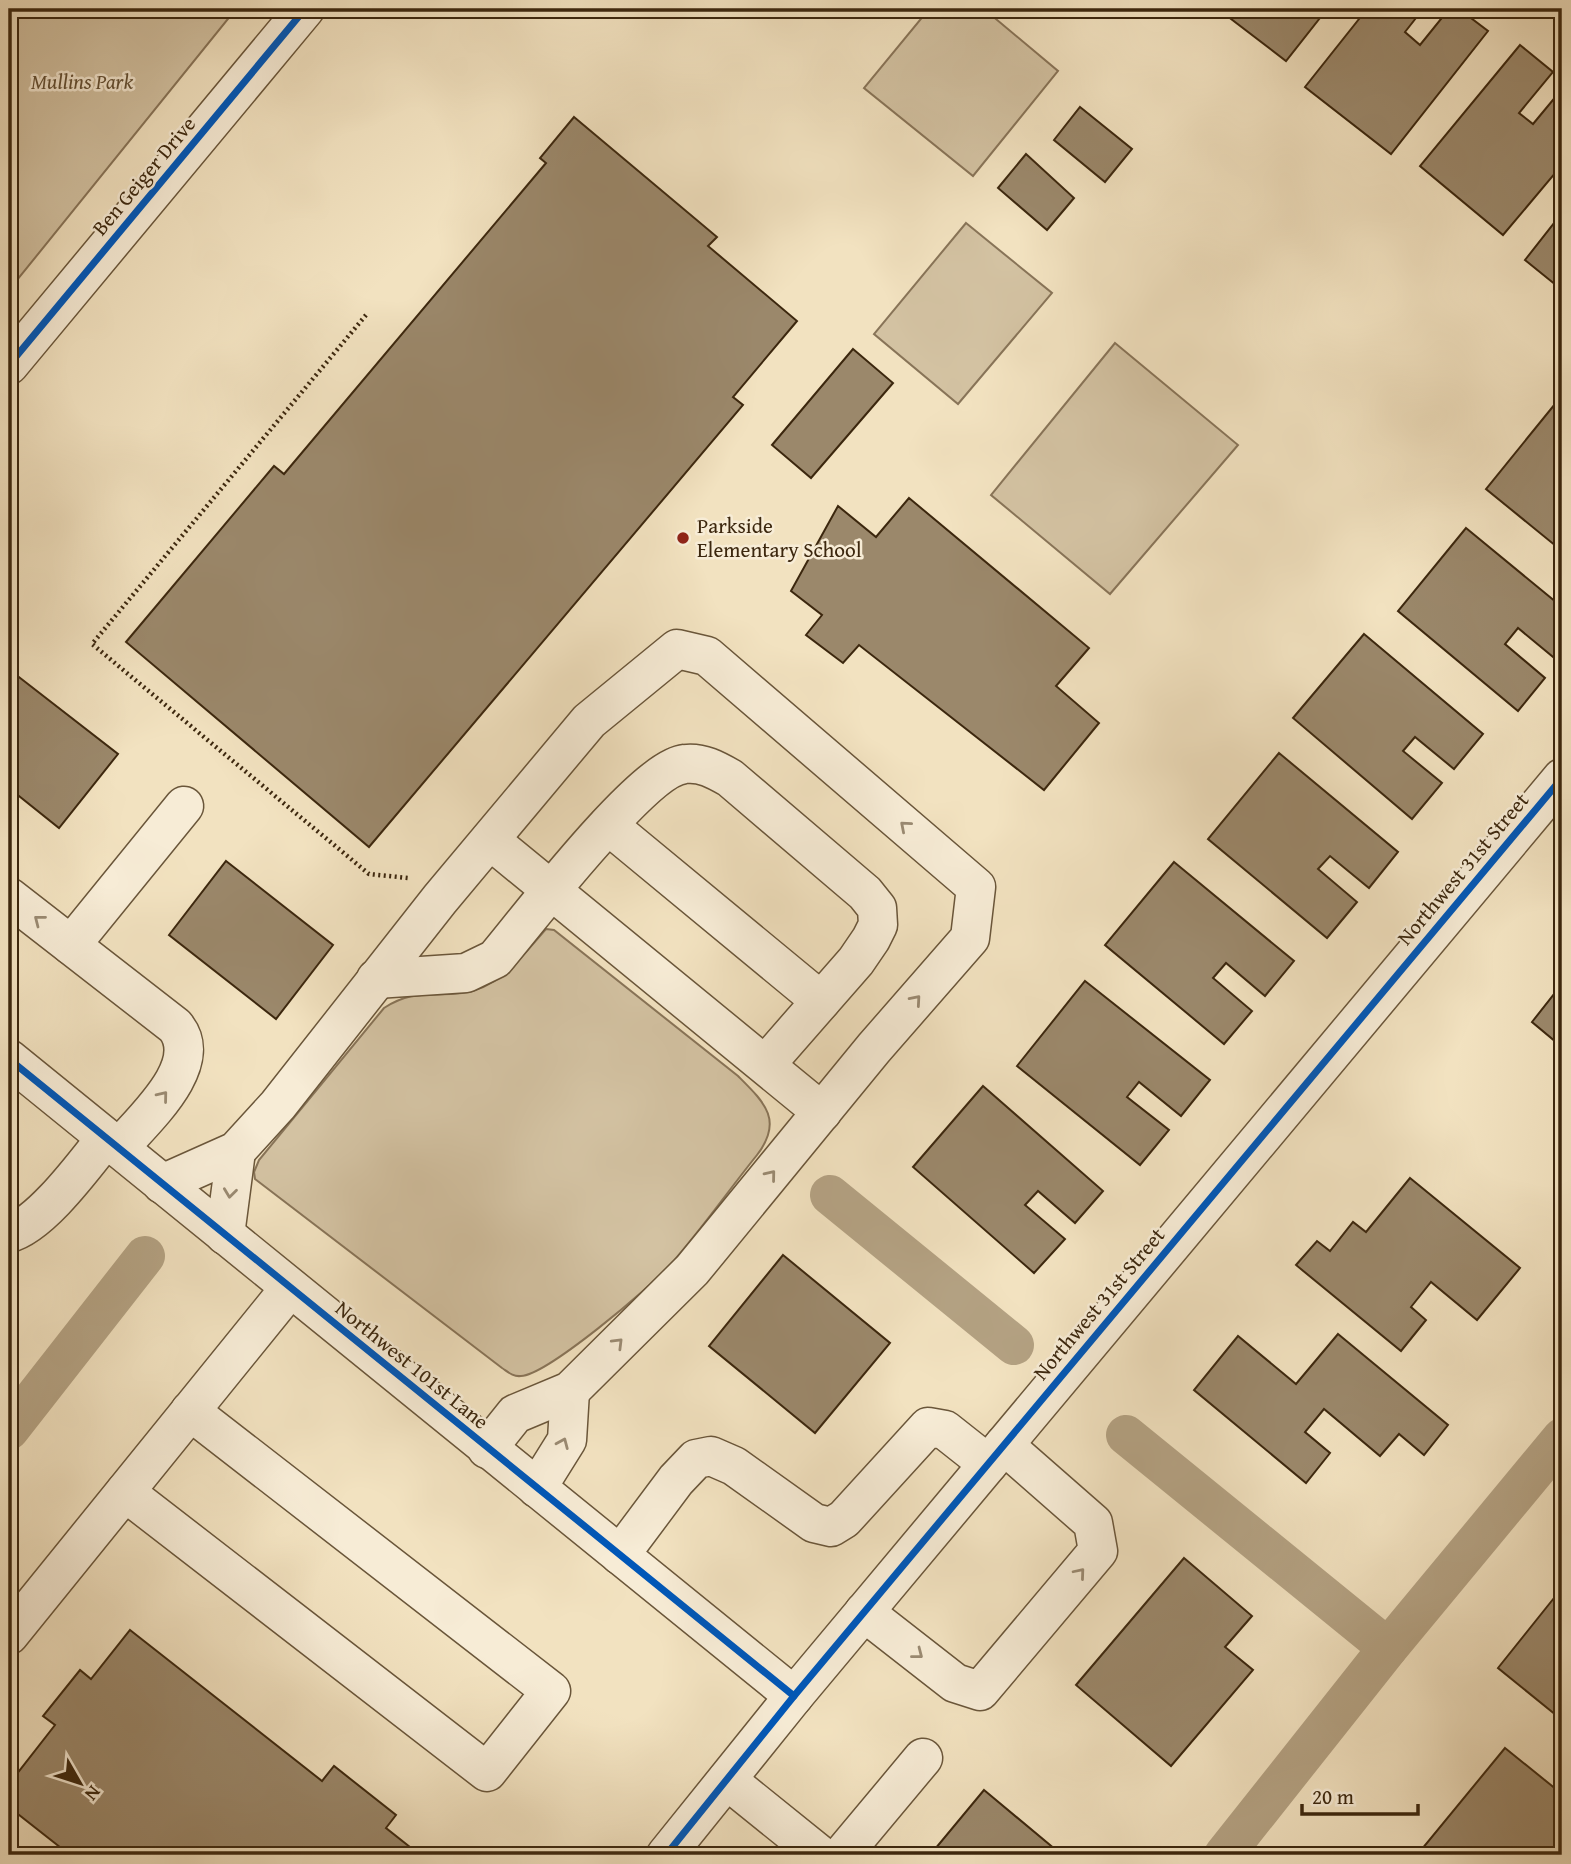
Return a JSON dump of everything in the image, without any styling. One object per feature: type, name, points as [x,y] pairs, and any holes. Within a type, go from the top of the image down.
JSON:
[{"type":"street","name":"Ben Geiger Drive","points":[[9,365],[305,9]]},
{"type":"street","points":[[162,1184],[236,1151],[278,1105],[376,979],[589,722],[677,649],[707,656],[976,887],[970,938],[874,1048],[692,1270],[570,1391],[515,1413],[487,1449]]},
{"type":"street","points":[[376,979],[466,973],[495,959],[635,795],[665,771],[683,764],[712,768],[730,778],[865,893],[877,908],[878,925],[856,961],[766,1064]]},
{"type":"street","name":"Northwest 31st Street","points":[[666,1855],[794,1696],[1562,778]]},
{"type":"street","points":[[71,946],[184,806]]},
{"type":"street","points":[[608,825],[821,1001]]},
{"type":"street","points":[[489,840],[822,1112]]},
{"type":"street","points":[[9,897],[175,1026],[183,1035],[185,1058],[174,1082],[113,1143],[40,1215],[9,1233]]},
{"type":"street","name":"Northwest 101st Lane","points":[[9,1059],[794,1696]]},
{"type":"street","points":[[225,1235],[236,1151]]},
{"type":"street","points":[[9,1635],[290,1288]]},
{"type":"street","points":[[537,1488],[567,1440],[570,1391]]},
{"type":"street","points":[[125,1492],[487,1772],[551,1691],[190,1411]]},
{"type":"street","points":[[620,1555],[676,1480],[696,1459],[710,1456],[734,1466],[814,1523],[831,1527],[844,1519],[928,1427],[945,1430],[996,1455],[1093,1523],[1098,1551],[980,1691],[956,1683],[864,1612]]},
{"type":"street","points":[[842,1855],[923,1758]]},
{"type":"street","points":[[727,1780],[820,1855]]},
{"type":"path","points":[[366,315],[92,644],[369,874],[416,879]]},
{"type":"green space","name":"Mullins Park","points":[[9,9],[236,9],[9,290]]},
{"type":"green space","points":[[929,9],[984,9],[1058,71],[973,176],[864,88]]},
{"type":"green space","points":[[966,223],[1052,293],[958,404],[874,334]]},
{"type":"green space","points":[[1115,343],[1238,445],[1110,594],[991,495]]},
{"type":"green space","points":[[546,929],[554,930],[738,1076],[763,1103],[770,1121],[765,1143],[757,1155],[670,1265],[621,1310],[575,1346],[534,1372],[518,1376],[502,1368],[255,1179],[254,1172],[259,1160],[384,1008],[413,996],[462,993],[488,985],[510,969]]},
{"type":"building","points":[[1218,9],[1327,9],[1286,61]]},
{"type":"building","points":[[1367,9],[1423,9],[1405,32],[1420,45],[1449,9],[1459,9],[1488,31],[1391,154],[1305,87]]},
{"type":"building","points":[[1520,45],[1553,72],[1519,113],[1533,124],[1562,89],[1562,165],[1503,235],[1420,166]]},
{"type":"building","points":[[1080,107],[1132,149],[1105,182],[1054,140]]},
{"type":"building","points":[[574,117],[717,237],[708,246],[797,321],[733,397],[743,405],[369,847],[126,642],[274,466],[284,474],[546,163],[540,158]]},
{"type":"building","points":[[1026,154],[1074,198],[1047,230],[998,188]]},
{"type":"building","points":[[1562,213],[1562,290],[1525,260]]},
{"type":"building","points":[[853,349],[893,383],[811,478],[772,445]]},
{"type":"building","points":[[1555,404],[1562,410],[1562,551],[1486,489]]},
{"type":"building","points":[[909,498],[1089,648],[1056,686],[1099,723],[1044,790],[859,645],[843,663],[806,635],[822,615],[791,591],[838,506],[876,537]]},
{"type":"building","points":[[1466,528],[1562,607],[1562,656],[1558,661],[1518,628],[1505,644],[1545,678],[1518,711],[1398,611]]},
{"type":"building","points":[[1364,634],[1483,734],[1454,769],[1415,737],[1403,751],[1442,783],[1412,819],[1293,718]]},
{"type":"building","points":[[15,674],[118,754],[59,828],[9,788],[9,682]]},
{"type":"building","points":[[1279,753],[1398,852],[1369,888],[1330,856],[1318,869],[1357,902],[1327,938],[1208,839]]},
{"type":"building","points":[[226,861],[333,945],[276,1019],[169,935]]},
{"type":"building","points":[[1174,862],[1294,961],[1265,996],[1226,963],[1213,978],[1252,1011],[1224,1044],[1105,945]]},
{"type":"building","points":[[1085,981],[1210,1080],[1181,1116],[1139,1082],[1127,1097],[1169,1130],[1140,1165],[1017,1066]]},
{"type":"building","points":[[1562,984],[1562,1047],[1532,1022]]},
{"type":"building","points":[[983,1086],[1103,1191],[1075,1223],[1038,1191],[1025,1205],[1065,1239],[1034,1273],[913,1167]]},
{"type":"building","points":[[1410,1178],[1520,1268],[1477,1320],[1431,1282],[1411,1307],[1426,1320],[1401,1351],[1296,1265],[1317,1241],[1330,1251],[1353,1222],[1366,1232]]},
{"type":"building","points":[[783,1255],[890,1343],[815,1433],[709,1346]]},
{"type":"building","points":[[1338,1334],[1448,1425],[1424,1455],[1399,1434],[1380,1456],[1324,1409],[1305,1432],[1330,1453],[1306,1483],[1194,1390],[1238,1336],[1296,1384]]},
{"type":"building","points":[[1184,1558],[1252,1616],[1225,1647],[1253,1670],[1171,1766],[1076,1685]]},
{"type":"building","points":[[1562,1588],[1562,1720],[1498,1668]]},
{"type":"building","points":[[130,1630],[322,1781],[334,1766],[396,1815],[386,1828],[420,1855],[70,1855],[9,1807],[9,1784],[55,1725],[43,1716],[80,1670],[91,1679]]},
{"type":"building","points":[[1505,1748],[1562,1794],[1562,1855],[1417,1855]]},
{"type":"building","points":[[984,1790],[1062,1855],[930,1855]]},
{"type":"waterway","points":[[830,1195],[1014,1345]]},
{"type":"waterway","points":[[9,1430],[145,1256]]},
{"type":"waterway","points":[[1126,1435],[1388,1648]]},
{"type":"waterway","points":[[1224,1855],[1388,1648],[1562,1438]]},
{"type":"cycle path","points":[[9,365],[305,9]]},
{"type":"cycle path","points":[[666,1855],[794,1696],[1562,778]]},
{"type":"cycle path","points":[[9,1059],[794,1696]]},
{"type":"place","name":"Parkside Elementary School","points":[[683,538]]}]
